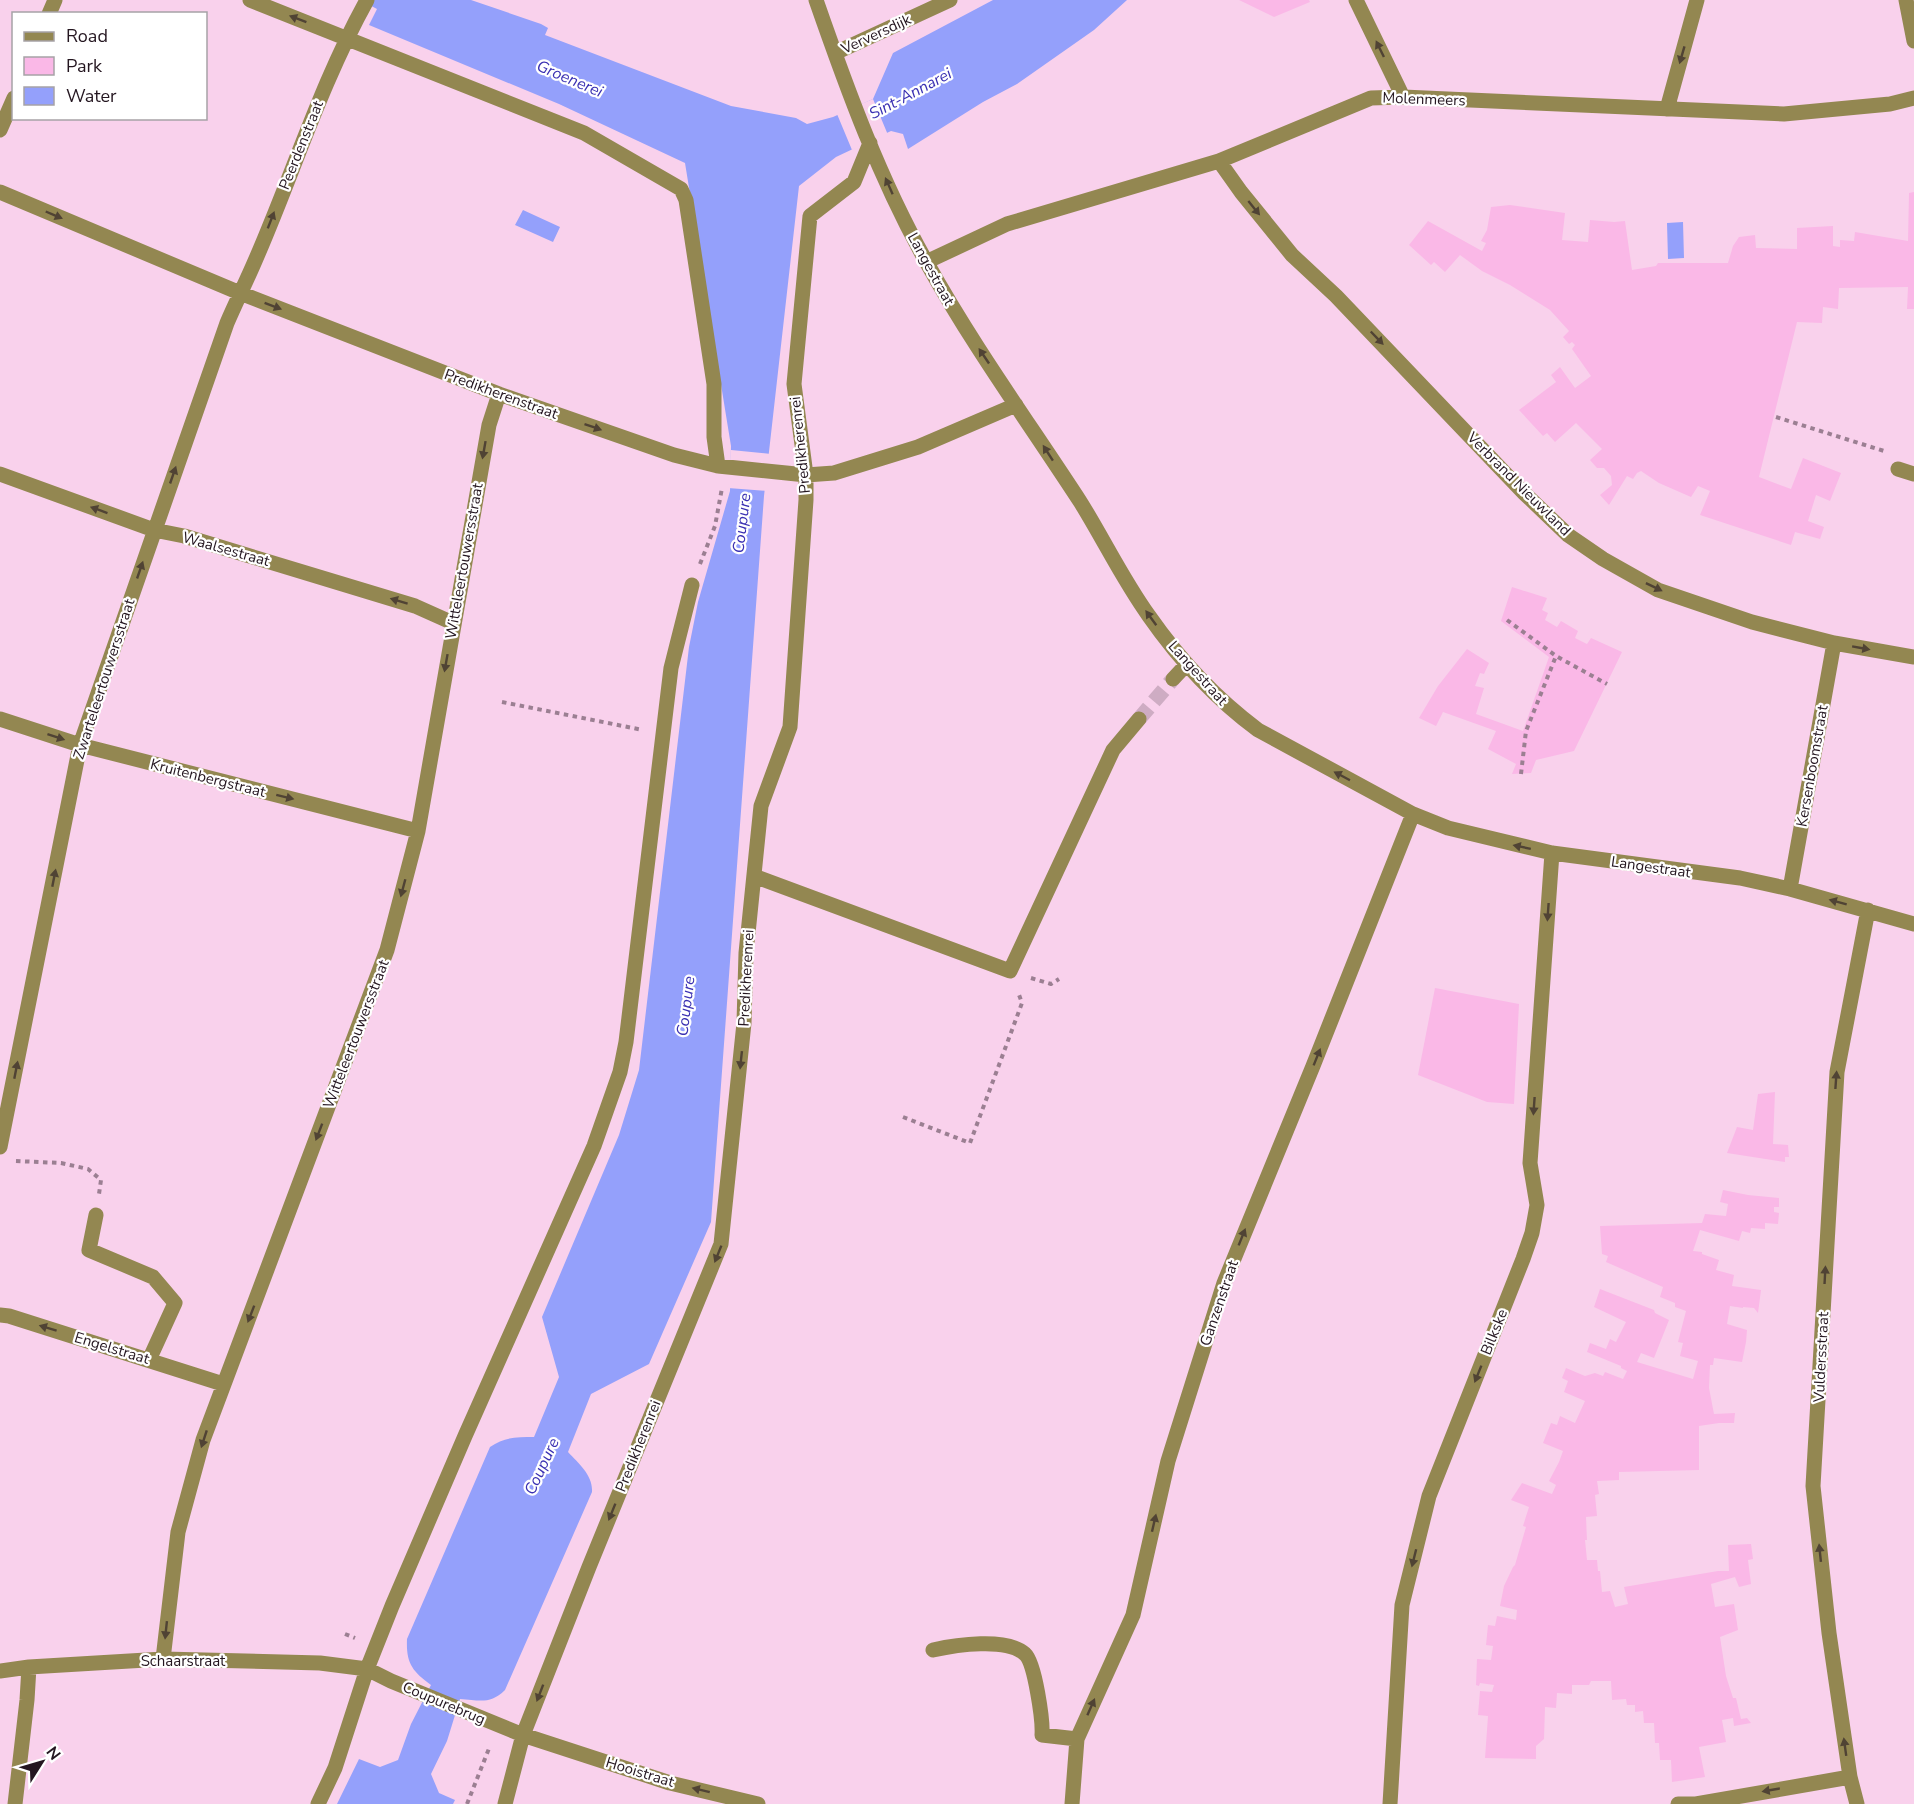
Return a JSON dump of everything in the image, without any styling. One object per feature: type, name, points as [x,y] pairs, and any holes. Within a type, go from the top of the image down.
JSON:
[{"type":"street","points":[[250,0],[584,133],[681,189],[686,200],[714,384],[714,437],[724,467]]},
{"type":"street","name":"Langestraat","points":[[816,0],[854,107],[899,209],[926,262],[966,329],[1082,505],[1148,615],[1214,694],[1258,730],[1413,814],[1448,828],[1552,854],[1740,878],[1790,889],[1914,924]]},
{"type":"street","name":"Verversdijk","points":[[835,53],[950,0]]},
{"type":"street","points":[[1356,0],[1403,97]]},
{"type":"street","points":[[1667,110],[1697,0]]},
{"type":"street","points":[[1906,0],[1914,41]]},
{"type":"street","name":"Peerdenstraat","points":[[240,293],[255,261],[317,103],[346,37],[364,6]]},
{"type":"street","name":"Molenmeers","points":[[926,262],[1007,224],[1218,161],[1371,98],[1403,97],[1784,114],[1890,104],[1914,98]]},
{"type":"street","points":[[0,130],[12,103]]},
{"type":"street","name":"Predikherenrei","points":[[505,1804],[523,1735],[589,1567],[722,1244],[744,1023],[746,953],[761,806],[790,727],[806,500],[806,475],[794,384],[810,216],[855,182],[870,143]]},
{"type":"street","name":"Verbrand Nieuwland","points":[[1218,161],[1292,255],[1336,296],[1524,493],[1568,535],[1603,559],[1658,590],[1752,622],[1834,643],[1914,657]]},
{"type":"street","name":"Predikherenstraat","points":[[0,192],[240,293],[499,394],[674,455],[724,467],[806,475],[834,473],[918,447],[1016,405]]},
{"type":"street","name":"Zwarteleertouwersstraat","points":[[0,1148],[80,745],[227,323],[240,293]]},
{"type":"street","name":"Witteleertouwersstraat","points":[[163,1659],[178,1532],[203,1440],[387,950],[418,831],[489,424],[499,394]]},
{"type":"street","points":[[1898,469],[1914,474]]},
{"type":"street","name":"Waalsestraat","points":[[0,474],[154,530],[184,536],[415,606],[453,623]]},
{"type":"street","points":[[318,1804],[335,1768],[366,1669],[465,1436],[594,1146],[620,1072],[628,1030],[671,668],[692,585]]},
{"type":"street","name":"Kersenboomstraat","points":[[1790,889],[1834,643]]},
{"type":"street","points":[[1173,679],[1187,664]]},
{"type":"street","name":"Kruitenbergstraat","points":[[0,719],[80,745],[418,831]]},
{"type":"street","points":[[754,876],[1010,971],[1113,750],[1139,719]]},
{"type":"street","name":"Ganzenstraat","points":[[1072,1804],[1077,1739],[1132,1615],[1168,1461],[1224,1283],[1413,814]]},
{"type":"street","name":"Bilkske","points":[[1390,1804],[1402,1605],[1429,1496],[1523,1259],[1532,1233],[1537,1205],[1530,1163],[1552,854]]},
{"type":"street","name":"Vuldersstraat","points":[[1857,1804],[1850,1777],[1829,1633],[1813,1486],[1837,1072],[1868,910]]},
{"type":"street","points":[[96,1215],[88,1250],[153,1277],[175,1303],[149,1360]]},
{"type":"street","name":"Engelstraat","points":[[0,1315],[223,1384]]},
{"type":"street","points":[[933,1650],[954,1645],[1015,1647],[1026,1655],[1033,1673],[1042,1736],[1077,1739]]},
{"type":"street","name":"Schaarstraat","points":[[0,1671],[29,1667],[163,1659],[320,1663],[366,1669]]},
{"type":"street","points":[[15,1804],[29,1667]]},
{"type":"street","name":"Coupurebrug","points":[[366,1669],[523,1735]]},
{"type":"street","name":"Hooistraat","points":[[523,1735],[670,1783],[758,1804]]},
{"type":"street","points":[[1678,1804],[1696,1804],[1850,1777]]},
{"type":"path","points":[[1776,417],[1888,453]]},
{"type":"path","points":[[692,585],[715,526],[724,467]]},
{"type":"path","points":[[1507,620],[1556,656],[1606,684]]},
{"type":"path","points":[[1521,774],[1526,732],[1556,656]]},
{"type":"path","points":[[502,702],[644,730],[646,721]]},
{"type":"path","points":[[1010,971],[1051,984],[1059,979]]},
{"type":"path","points":[[903,1117],[970,1143],[1022,1004],[1010,971]]},
{"type":"path","points":[[10,1161],[62,1163],[88,1169],[101,1180],[96,1215]]},
{"type":"path","points":[[467,1804],[498,1726]]},
{"type":"green space","points":[[1239,0],[1309,0],[1310,2],[1274,17]]},
{"type":"green space","points":[[1914,192],[1914,309],[1907,309],[1908,287],[1839,288],[1838,309],[1823,307],[1822,323],[1797,322],[1759,477],[1791,489],[1803,458],[1841,473],[1830,501],[1816,495],[1808,521],[1824,527],[1820,539],[1795,532],[1791,545],[1700,515],[1710,491],[1698,486],[1691,497],[1659,483],[1641,471],[1633,479],[1627,476],[1609,505],[1600,495],[1612,485],[1611,476],[1604,468],[1597,468],[1590,460],[1602,449],[1576,423],[1555,442],[1547,433],[1543,436],[1519,410],[1556,382],[1551,375],[1560,367],[1575,388],[1591,376],[1572,349],[1575,345],[1572,342],[1569,344],[1563,337],[1569,331],[1550,310],[1482,271],[1460,255],[1445,272],[1434,262],[1431,265],[1409,245],[1428,221],[1482,251],[1486,243],[1481,241],[1487,230],[1491,207],[1510,205],[1565,213],[1562,240],[1588,242],[1590,220],[1625,221],[1632,270],[1656,266],[1658,263],[1728,263],[1733,246],[1739,237],[1755,235],[1756,248],[1797,249],[1797,228],[1833,226],[1833,246],[1840,247],[1840,240],[1854,241],[1855,232],[1908,241],[1909,193]]},
{"type":"green space","points":[[1512,587],[1547,598],[1542,610],[1548,613],[1545,620],[1557,627],[1561,621],[1578,631],[1575,638],[1587,644],[1591,638],[1622,652],[1574,751],[1536,760],[1531,773],[1512,774],[1516,764],[1488,749],[1496,731],[1443,712],[1436,726],[1419,718],[1438,686],[1467,649],[1489,663],[1484,674],[1480,673],[1475,686],[1484,688],[1476,714],[1523,731],[1549,657],[1501,621]]},
{"type":"green space","points":[[1435,988],[1519,1004],[1514,1104],[1487,1102],[1418,1075]]},
{"type":"green space","points":[[1775,1092],[1773,1144],[1788,1145],[1789,1157],[1785,1157],[1785,1162],[1727,1153],[1737,1127],[1753,1130],[1758,1094]]},
{"type":"green space","points":[[1723,1190],[1779,1198],[1779,1207],[1774,1207],[1774,1212],[1779,1213],[1778,1224],[1765,1223],[1765,1229],[1751,1228],[1750,1233],[1742,1231],[1739,1241],[1700,1230],[1693,1251],[1702,1252],[1702,1254],[1719,1260],[1716,1270],[1734,1275],[1732,1286],[1761,1290],[1758,1313],[1754,1308],[1730,1306],[1727,1324],[1747,1330],[1742,1362],[1714,1358],[1713,1365],[1710,1365],[1709,1388],[1714,1414],[1735,1413],[1734,1423],[1699,1426],[1699,1470],[1619,1472],[1619,1480],[1597,1481],[1599,1494],[1595,1495],[1597,1516],[1586,1517],[1587,1540],[1585,1540],[1587,1560],[1597,1560],[1602,1592],[1610,1591],[1615,1607],[1628,1604],[1624,1587],[1729,1571],[1728,1545],[1751,1544],[1753,1559],[1748,1560],[1751,1584],[1739,1587],[1735,1577],[1711,1584],[1715,1607],[1734,1604],[1738,1630],[1720,1637],[1726,1676],[1733,1698],[1736,1698],[1741,1719],[1747,1718],[1751,1723],[1734,1726],[1733,1718],[1722,1720],[1726,1742],[1699,1747],[1705,1777],[1672,1782],[1671,1760],[1660,1760],[1659,1743],[1655,1743],[1654,1723],[1644,1723],[1643,1711],[1635,1712],[1635,1705],[1627,1705],[1626,1699],[1612,1700],[1611,1681],[1591,1681],[1589,1685],[1572,1685],[1572,1694],[1557,1693],[1556,1708],[1545,1707],[1544,1739],[1536,1746],[1536,1759],[1485,1758],[1488,1716],[1478,1715],[1480,1691],[1492,1692],[1494,1685],[1480,1683],[1479,1686],[1476,1685],[1477,1659],[1491,1660],[1493,1646],[1486,1645],[1488,1625],[1495,1626],[1497,1616],[1516,1620],[1517,1610],[1500,1606],[1504,1586],[1515,1565],[1529,1507],[1511,1500],[1522,1483],[1552,1494],[1556,1485],[1549,1481],[1563,1451],[1543,1443],[1551,1423],[1557,1425],[1560,1416],[1575,1423],[1585,1401],[1564,1392],[1568,1381],[1562,1378],[1566,1368],[1585,1376],[1595,1373],[1603,1376],[1605,1372],[1623,1379],[1627,1371],[1621,1366],[1587,1352],[1590,1343],[1606,1349],[1610,1339],[1616,1342],[1626,1322],[1594,1307],[1600,1289],[1654,1310],[1655,1313],[1669,1320],[1654,1358],[1641,1353],[1637,1362],[1693,1379],[1698,1361],[1680,1356],[1683,1343],[1678,1342],[1686,1311],[1675,1307],[1675,1303],[1660,1297],[1663,1287],[1606,1262],[1608,1256],[1602,1254],[1600,1226],[1702,1223],[1705,1214],[1726,1216],[1728,1204],[1720,1202]]},
{"type":"water","points":[[360,0],[471,0],[541,24],[548,28],[545,35],[731,106],[796,118],[807,124],[833,117],[873,99],[893,53],[993,0],[1127,0],[1094,30],[1017,84],[983,102],[908,149],[903,134],[891,131],[836,157],[799,186],[764,496],[711,1222],[649,1364],[591,1394],[568,1452],[588,1475],[592,1492],[505,1690],[489,1700],[460,1699],[447,1741],[431,1774],[439,1793],[455,1800],[453,1804],[337,1804],[359,1759],[380,1767],[398,1760],[411,1724],[431,1685],[412,1666],[409,1660],[407,1639],[490,1447],[506,1439],[534,1437],[559,1377],[542,1317],[619,1135],[639,1070],[689,647],[698,602],[730,491],[731,446],[685,163],[559,104],[369,25],[377,9]]},
{"type":"water","points":[[523,210],[560,227],[553,242],[515,225]]},
{"type":"water","points":[[1683,222],[1684,258],[1668,259],[1667,223]]},
{"type":"pier","points":[[873,99],[888,135],[852,150],[837,114]]},
{"type":"pier","points":[[731,450],[771,454],[767,491],[728,488]]},
{"type":"tunnel","points":[[1139,719],[1173,679]]},
{"type":"water label","name":"Groenerei","points":[[570,78]]},
{"type":"water label","name":"Sint-Annarei","points":[[910,93]]},
{"type":"water label","name":"Coupure","points":[[741,523]]},
{"type":"water label","name":"Coupure","points":[[685,1006]]},
{"type":"water label","name":"Coupure","points":[[541,1466]]}]
